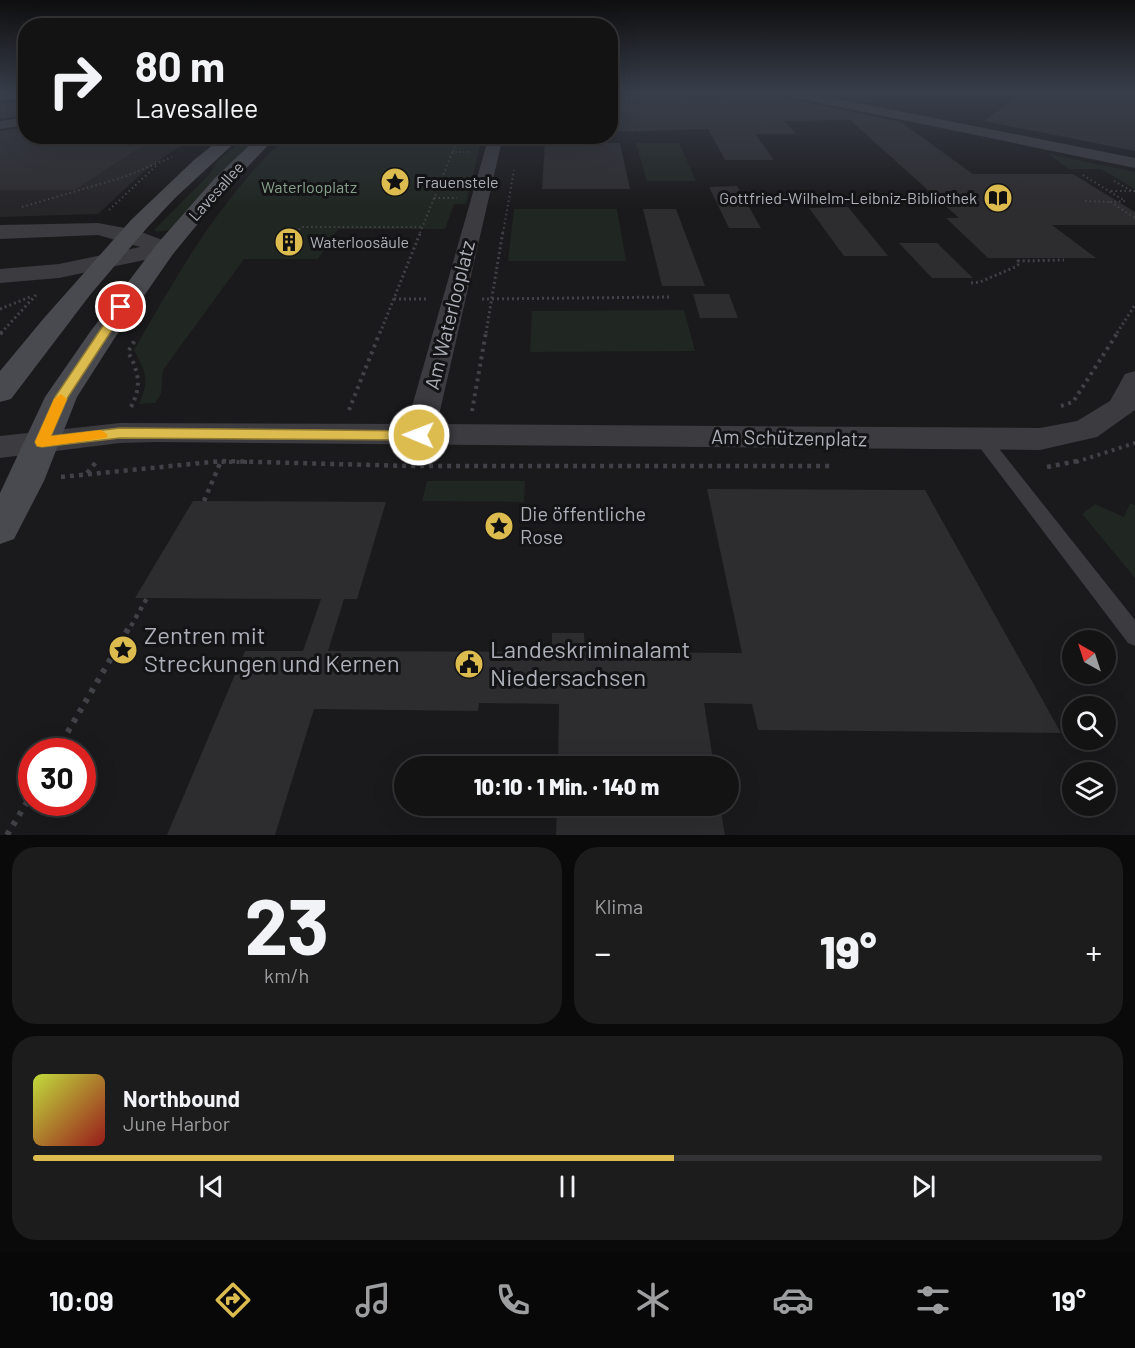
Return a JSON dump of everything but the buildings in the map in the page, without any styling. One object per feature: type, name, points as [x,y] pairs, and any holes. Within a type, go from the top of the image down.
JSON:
[{"type":"main road","name":"Lavesallee","points":[[0,392],[82,286],[128,235],[203,161],[224,144]]},
{"type":"main road","name":"Lavesallee","points":[[0,528],[26,481],[61,397],[126,301],[165,249],[222,182],[261,144]]},
{"type":"street","points":[[978,131],[1135,163]]},
{"type":"street","name":"Am Waterlooplatz","points":[[419,435],[494,144]]},
{"type":"street","points":[[0,232],[98,229],[128,235],[165,249]]},
{"type":"street","points":[[0,276],[59,271],[165,249]]},
{"type":"street","name":"Am Schützenplatz","points":[[419,435],[1040,439],[1086,430],[1122,407],[1135,380]]},
{"type":"street","points":[[0,447],[120,433],[419,435]]},
{"type":"lane","points":[[983,440],[1135,636]]},
{"type":"path","points":[[149,144],[165,144]]},
{"type":"path","points":[[347,414],[456,144]]},
{"type":"path","points":[[22,207],[104,183],[158,164],[176,155]]},
{"type":"path","points":[[108,212],[158,164]]},
{"type":"path","points":[[467,436],[515,164]]},
{"type":"path","points":[[1077,171],[1125,201],[1085,201]]},
{"type":"path","points":[[1110,191],[1135,191]]},
{"type":"path","points":[[1111,202],[1135,218]]},
{"type":"path","points":[[293,237],[301,227],[423,227]]},
{"type":"path","points":[[971,283],[980,282],[1016,267],[1019,264],[1018,261],[1064,260]]},
{"type":"path","points":[[0,309],[36,295]]},
{"type":"path","points":[[497,299],[672,297]]},
{"type":"path","points":[[128,412],[140,389],[140,376],[128,352],[140,331]]},
{"type":"path","points":[[204,501],[221,461]]},
{"type":"path","points":[[87,473],[221,461],[410,466],[839,466]]},
{"type":"path","points":[[65,738],[147,598]]},
{"type":"path","points":[[7,835],[19,816]]},
{"type":"shaded area","points":[[0,131],[18,131],[18,144],[186,144],[140,175],[98,214],[0,217]]},
{"type":"green space","points":[[636,143],[679,143],[696,181],[647,181]]},
{"type":"green space","points":[[239,144],[255,144],[171,230],[155,232],[155,229],[209,175],[217,161]]},
{"type":"green space","name":"Waterlooplatz","points":[[280,144],[480,144],[466,204],[454,204],[445,229],[338,229],[318,259],[244,259],[163,370],[161,394],[155,403],[139,404],[145,388],[145,377],[134,350],[202,237],[264,159]]},
{"type":"green space","points":[[1049,154],[1135,172],[1135,189],[1101,169],[1068,169]]},
{"type":"green space","points":[[514,209],[617,209],[626,261],[508,261]]},
{"type":"green space","points":[[684,310],[695,351],[530,352],[532,311]]},
{"type":"green space","points":[[427,481],[525,481],[524,502],[422,501]]},
{"type":"green space","points":[[1130,503],[1135,505],[1135,578],[1082,514],[1095,504],[1124,517]]},
{"type":"slow traffic","points":[[61,399],[42,442],[101,435]]},
{"type":"place","name":"Frauenstele","points":[[395,182]]},
{"type":"place","name":"Gottfried-Wilhelm-Leibniz-Bibliothek","points":[[998,198]]},
{"type":"place","name":"Waterloosäule","points":[[289,242]]},
{"type":"place","name":"Die öffentliche Rose","points":[[499,526]]},
{"type":"place","name":"Zentren mit Streckungen und Kernen","points":[[123,650]]},
{"type":"place","name":"Landeskriminalamt Niedersachsen","points":[[469,664]]},
{"type":"route","points":[[121,307],[61,397],[42,442],[120,433],[156,432],[419,435]]}]
